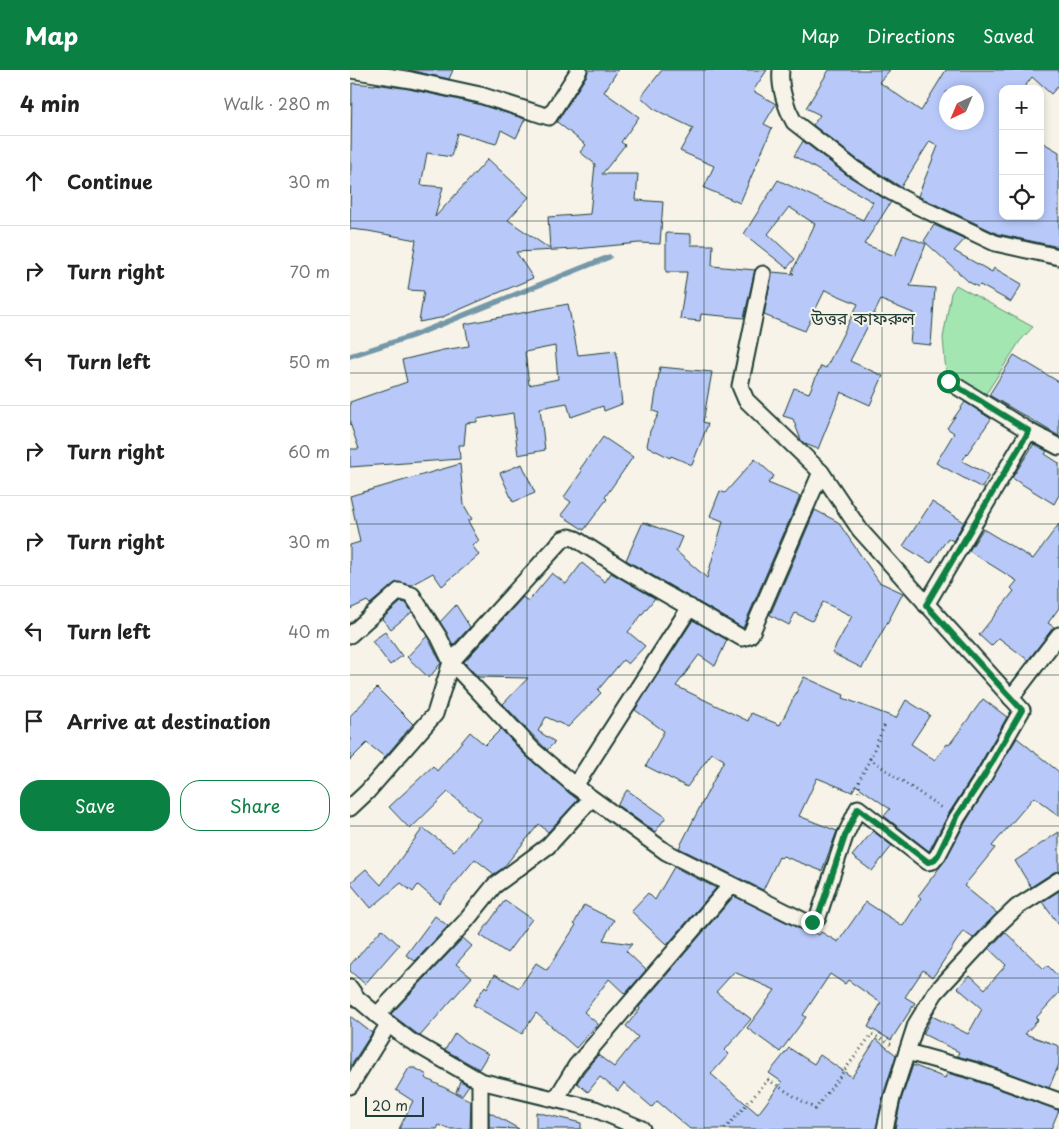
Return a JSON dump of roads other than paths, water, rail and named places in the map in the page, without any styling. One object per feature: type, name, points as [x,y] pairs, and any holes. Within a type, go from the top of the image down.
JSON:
[{"type":"street","points":[[352,70],[480,95],[549,117],[579,70]]},
{"type":"street","points":[[781,70],[780,76],[788,112],[794,122],[853,168],[903,198],[995,242],[1059,257]]},
{"type":"street","points":[[350,635],[399,590],[412,595],[439,637],[450,662],[534,750],[574,786],[666,852],[806,922],[812,922],[818,917],[845,836],[858,808],[928,862],[933,861],[938,855],[956,818],[984,776],[1022,710],[860,530],[821,472],[746,400],[740,386],[763,274]]},
{"type":"street","points":[[948,381],[1029,431],[1059,447]]},
{"type":"street","points":[[926,605],[1029,431]]},
{"type":"street","points":[[350,808],[367,792],[435,714],[450,662],[563,540],[570,537],[576,539],[626,571],[742,638],[749,636],[821,472]]},
{"type":"street","points":[[574,786],[690,607]]},
{"type":"street","points":[[1011,698],[1059,635]]},
{"type":"street","points":[[350,1086],[383,1020],[494,886],[548,846],[591,799]]},
{"type":"street","points":[[886,1129],[892,1098],[916,1024],[935,993],[1005,918],[1059,880]]},
{"type":"street","points":[[556,1099],[576,1066],[731,885]]},
{"type":"street","points":[[350,988],[357,998],[409,1040],[480,1081],[596,1109],[642,1129]]},
{"type":"street","points":[[907,1052],[976,1071],[1059,1102]]},
{"type":"street","points":[[480,1081],[480,1129]]},
{"type":"waterway","points":[[350,356],[412,336],[609,257]]},
{"type":"district","name":"উত্তর কাফরুল","points":[[863,317]]}]
